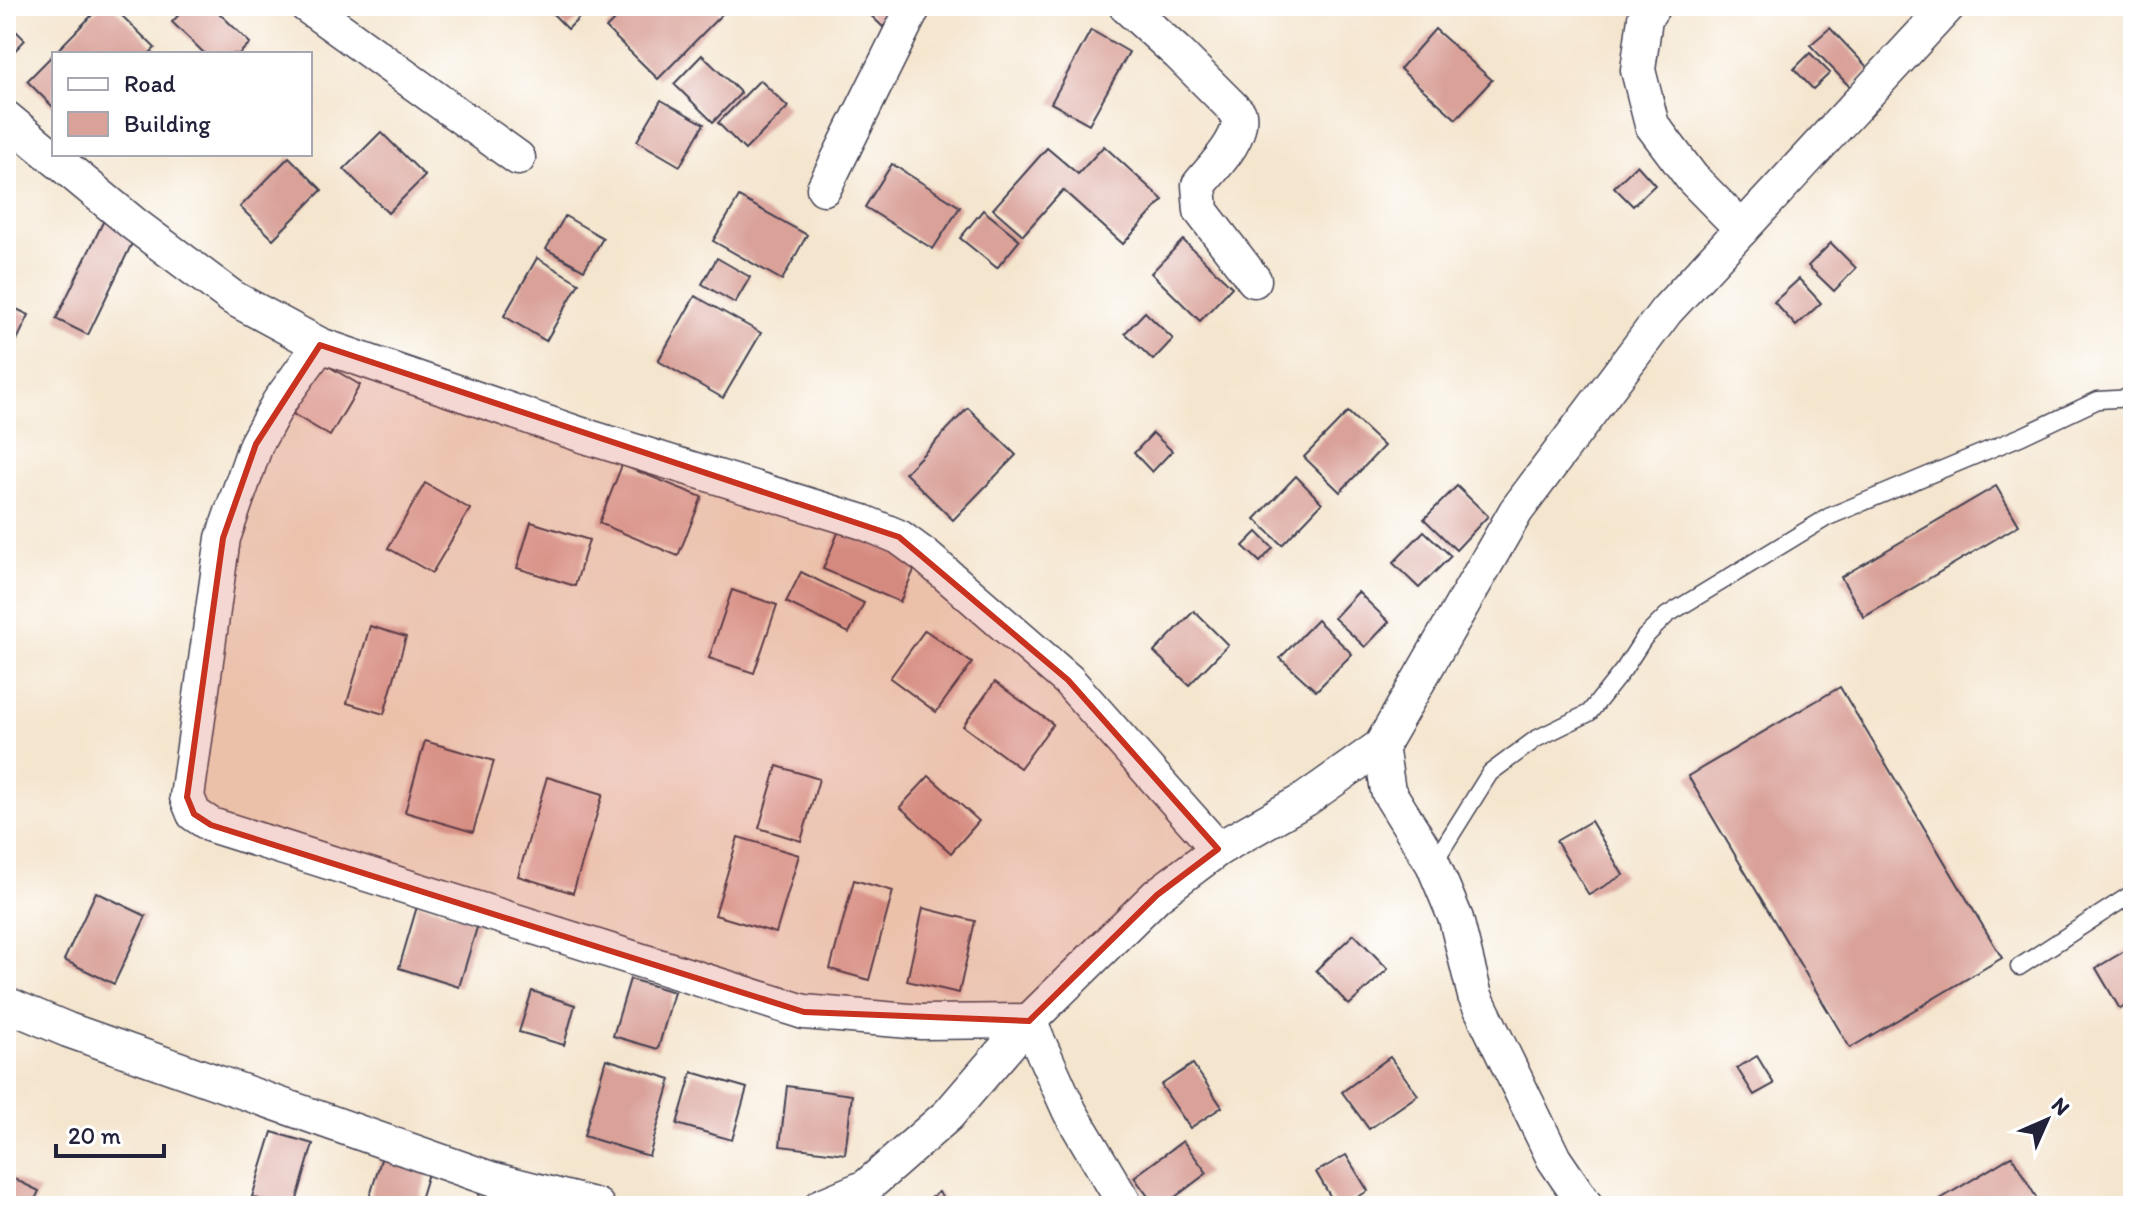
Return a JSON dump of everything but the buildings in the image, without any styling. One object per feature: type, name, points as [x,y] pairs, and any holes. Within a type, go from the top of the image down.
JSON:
[{"type":"street","points":[[307,6],[518,158]]},
{"type":"street","points":[[824,188],[914,6]]},
{"type":"street","points":[[1126,6],[1239,114],[1241,125],[1233,140],[1199,185],[1201,211],[1254,280]]},
{"type":"street","points":[[1653,6],[1645,18],[1638,70],[1652,125],[1692,178],[1742,229]]},
{"type":"street","points":[[821,1206],[866,1187],[948,1115],[1029,1021],[1157,895],[1218,849],[1306,799],[1381,746],[1516,511],[1666,311],[1948,6]]},
{"type":"street","points":[[6,118],[134,224],[233,298],[320,345],[582,435],[863,522],[899,537],[1068,680],[1218,849]]},
{"type":"street","points":[[320,345],[279,402],[256,444],[223,538],[187,797],[194,814],[211,825],[804,1012],[921,1022],[1029,1021]]},
{"type":"street","points":[[1381,746],[1388,791],[1433,864],[1456,919],[1475,996],[1554,1159],[1586,1206]]},
{"type":"street","points":[[6,1004],[68,1030],[491,1179],[597,1206]]},
{"type":"street","points":[[1029,1021],[1070,1112],[1126,1206]]},
{"type":"lane","points":[[1433,864],[1490,773],[1536,739],[1589,713],[1617,679],[1644,638],[1667,615],[1828,517],[2022,436],[2098,400],[2133,398]]},
{"type":"lane","points":[[2019,967],[2133,893]]},
{"type":"highlighted area","points":[[320,345],[899,537],[1068,680],[1218,849],[1157,895],[1029,1021],[804,1012],[211,825],[194,814],[187,797],[223,538],[256,444]]}]
